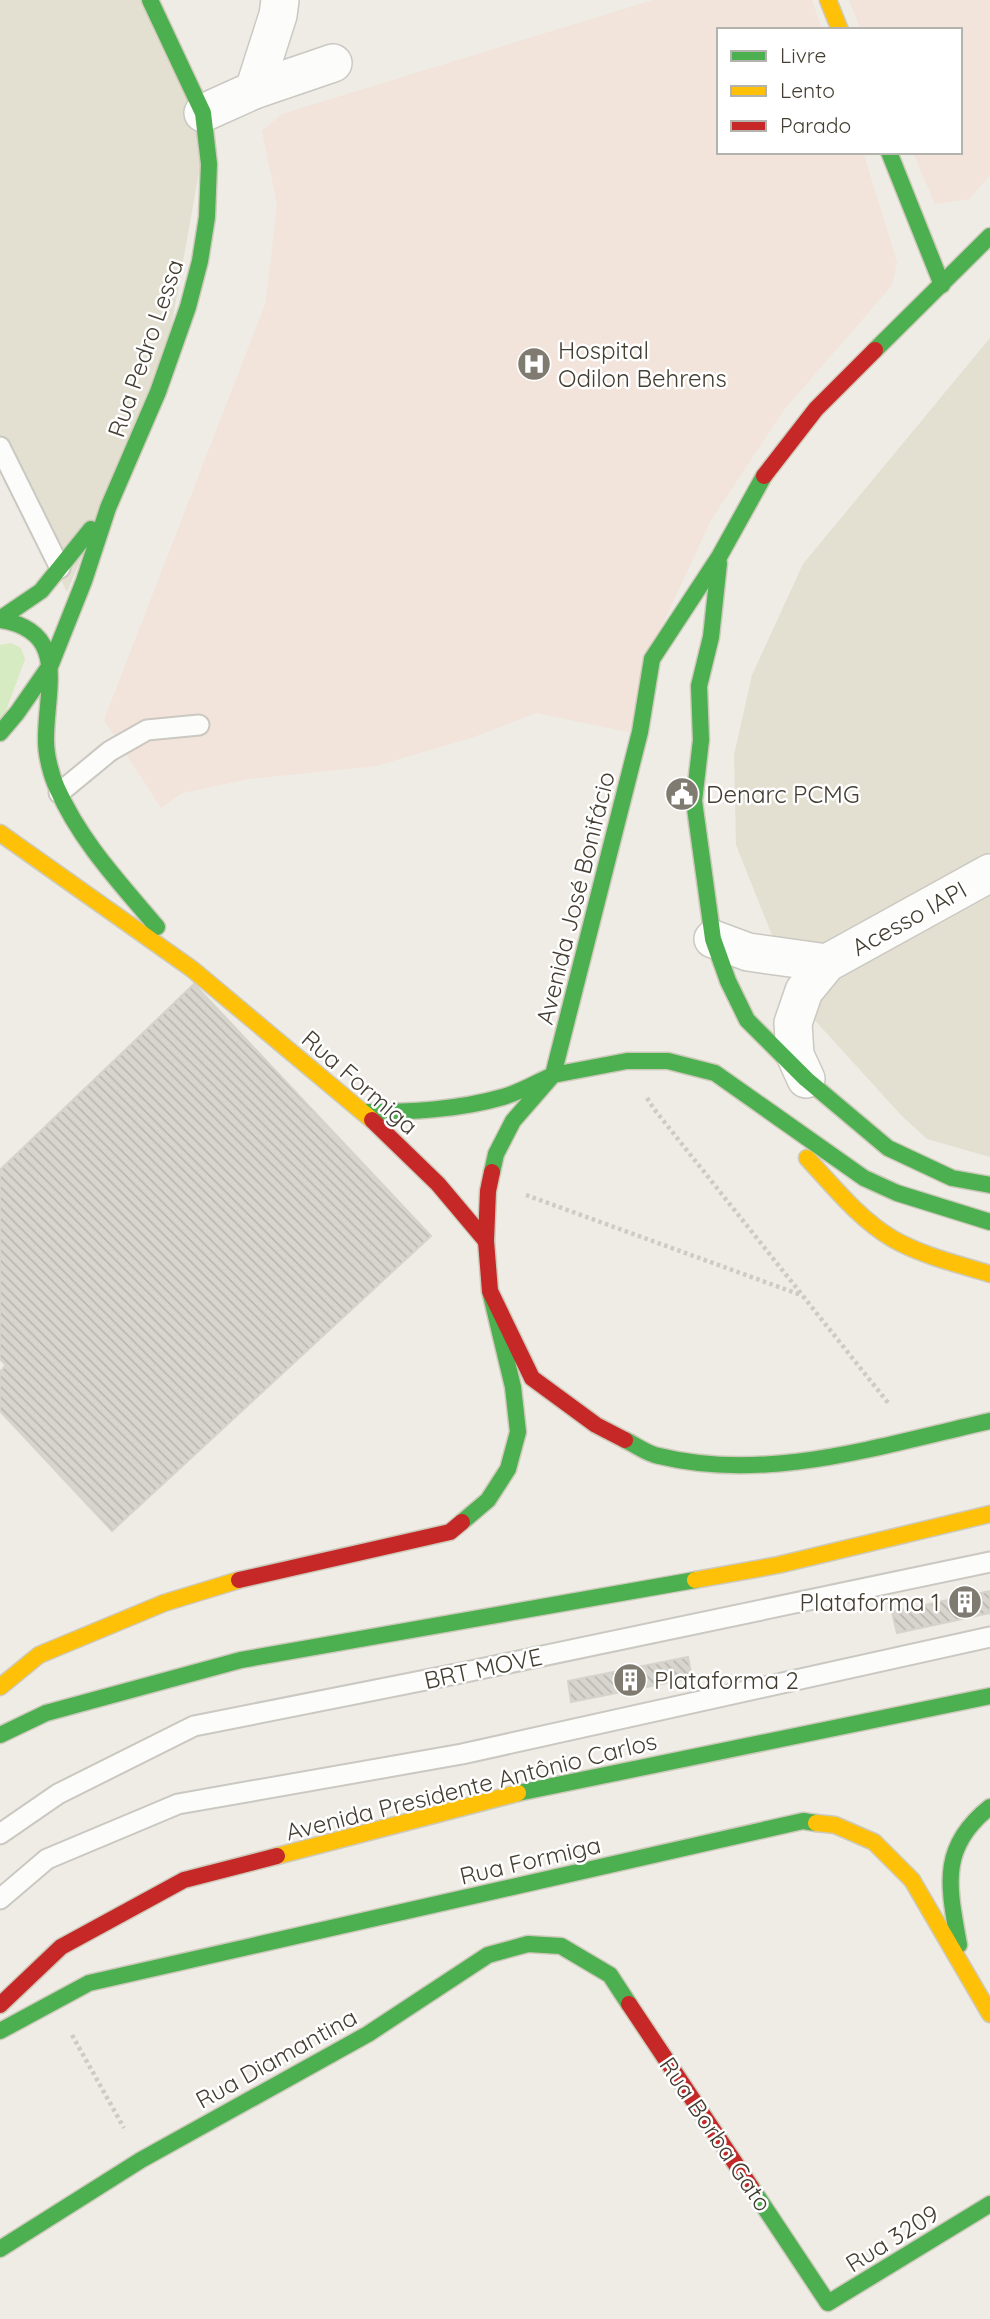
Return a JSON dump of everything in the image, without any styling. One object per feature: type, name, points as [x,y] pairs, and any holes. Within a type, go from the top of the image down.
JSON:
[{"type":"main road","name":"Rua Pedro Lessa","points":[[0,733],[51,664],[108,508],[158,392],[188,307],[200,261],[208,217],[209,164],[203,113],[150,0]]},
{"type":"main road","points":[[828,0],[839,28]]},
{"type":"main road","points":[[890,154],[942,285]]},
{"type":"main road","name":"Avenida José Bonifácio","points":[[553,1075],[640,732],[652,659],[719,557],[763,478],[816,409],[990,236]]},
{"type":"main road","name":"Rua Pedro Lessa","points":[[0,619],[41,591],[108,508]]},
{"type":"main road","name":"Avenida José Bonifácio","points":[[719,557],[711,637],[699,686],[701,740],[694,801],[713,939],[728,981],[747,1020],[806,1079]]},
{"type":"main road","points":[[0,619],[20,623],[38,636],[51,664]]},
{"type":"main road","name":"Rua Formiga","points":[[51,664],[46,743],[55,785],[74,823],[97,855],[192,969]]},
{"type":"main road","points":[[680,724],[701,740]]},
{"type":"main road","points":[[640,732],[661,725]]},
{"type":"main road","name":"Rua Formiga","points":[[0,833],[192,969],[363,1112],[438,1184],[486,1241]]},
{"type":"main road","points":[[363,1112],[402,1112],[475,1104],[506,1096],[553,1075],[627,1061],[668,1061],[715,1073],[864,1178],[897,1193],[990,1222]]},
{"type":"main road","points":[[0,1687],[39,1655],[164,1603],[221,1584],[450,1531],[488,1500],[508,1469],[518,1433],[513,1387],[490,1291],[486,1241],[488,1191],[496,1154],[513,1121],[553,1075]]},
{"type":"main road","points":[[806,1079],[824,1113]]},
{"type":"main road","points":[[806,1079],[888,1148],[952,1178],[990,1185]]},
{"type":"main road","points":[[751,1099],[864,1218],[904,1244],[936,1258],[990,1274]]},
{"type":"main road","points":[[844,1145],[864,1178]]},
{"type":"main road","points":[[490,1291],[533,1378],[596,1424],[656,1456],[726,1466],[798,1464],[990,1420]]},
{"type":"main road","points":[[0,1735],[46,1713],[241,1660],[778,1565],[990,1514]]},
{"type":"main road","name":"Avenida Presidente Antônio Carlos","points":[[0,2005],[61,1947],[184,1880],[547,1786],[990,1696]]},
{"type":"main road","points":[[962,1967],[949,1880],[958,1846],[979,1815],[990,1807]]},
{"type":"main road","name":"Rua Formiga","points":[[0,2031],[89,1983],[803,1821],[835,1825],[874,1842],[912,1880],[990,2014]]},
{"type":"main road","name":"Rua Diamantina","points":[[0,2249],[141,2160],[368,2034],[488,1955],[528,1944],[561,1946],[583,1957]]},
{"type":"main road","name":"Rua Borba Gato","points":[[583,1957],[610,1975],[834,2311]]},
{"type":"main road","name":"Rua 3209","points":[[834,2311],[984,2208],[990,2190]]},
{"type":"street","points":[[254,90],[278,15],[280,0]]},
{"type":"street","points":[[203,113],[254,90],[333,63]]},
{"type":"street","name":"Acesso IAPI","points":[[806,1079],[795,1055],[793,1023],[804,991],[827,963],[990,873]]},
{"type":"street","name":"Acesso IAPI","points":[[713,939],[748,952],[827,963]]},
{"type":"lane","points":[[0,447],[60,568]]},
{"type":"lane","points":[[59,793],[110,751],[147,730],[199,725]]},
{"type":"lane","name":"BRT MOVE","points":[[0,1834],[58,1794],[194,1726],[990,1562]]},
{"type":"lane","points":[[0,1899],[47,1860],[178,1804],[463,1754],[990,1637]]},
{"type":"path","points":[[627,1061],[654,1109],[893,1409]]},
{"type":"path","points":[[496,1154],[521,1193],[802,1296]]},
{"type":"path","points":[[52,2001],[141,2160]]},
{"type":"shaded area","points":[[0,0],[149,0],[207,128],[166,356],[67,592],[0,456]]},
{"type":"shaded area","name":"Hospital Odilon Behrens","points":[[653,0],[812,0],[821,28],[717,28],[717,154],[864,154],[897,262],[892,285],[784,410],[711,520],[658,634],[629,732],[536,713],[471,738],[376,766],[249,779],[182,793],[161,808],[104,720],[266,302],[277,204],[262,131],[282,114]]},
{"type":"shaded area","points":[[849,0],[990,0],[990,175],[969,199],[935,204],[914,154],[962,154],[962,28],[860,28]]},
{"type":"shaded area","points":[[990,338],[990,1157],[927,1139],[901,1115],[799,1003],[736,845],[734,755],[752,675],[803,564]]},
{"type":"green space","points":[[11,643],[21,648],[25,659],[6,711],[0,718],[0,645]]},
{"type":"building","points":[[194,984],[431,1236],[112,1531],[0,1411],[0,1372],[6,1365],[0,1359],[0,1170]]},
{"type":"building","name":"Plataforma 1","points":[[990,1591],[990,1613],[897,1633],[892,1612]]},
{"type":"building","name":"Plataforma 2","points":[[688,1657],[692,1678],[571,1702],[568,1681]]},
{"type":"traffic: fast","points":[[0,733],[51,664],[84,581],[108,508],[158,392],[188,307],[200,261],[207,217],[209,164],[203,113],[150,0]]},
{"type":"traffic: fast","points":[[890,154],[942,285]]},
{"type":"traffic: fast","points":[[875,350],[990,236]]},
{"type":"traffic: fast","points":[[363,1112],[416,1111],[469,1105],[510,1095],[553,1075],[640,732],[652,659],[719,557],[764,476]]},
{"type":"traffic: fast","points":[[0,619],[41,591],[91,529]]},
{"type":"traffic: fast","points":[[719,563],[711,637],[699,686],[701,740],[694,801],[713,939],[728,981],[747,1020],[806,1079],[888,1148],[952,1178],[990,1185]]},
{"type":"traffic: fast","points":[[0,620],[22,626],[37,637],[45,650],[50,684],[46,747],[55,783],[89,844],[157,927]]},
{"type":"traffic: fast","points":[[492,1172],[496,1154],[513,1121],[553,1075],[627,1061],[668,1061],[715,1073],[864,1178],[897,1193],[990,1222]]},
{"type":"traffic: fast","points":[[462,1522],[488,1500],[508,1469],[518,1432],[513,1387],[490,1291]]},
{"type":"traffic: fast","points":[[625,1440],[659,1456],[700,1463],[784,1463],[867,1450],[990,1421]]},
{"type":"traffic: fast","points":[[0,1735],[46,1713],[241,1660],[695,1580]]},
{"type":"traffic: fast","points":[[518,1793],[990,1696]]},
{"type":"traffic: fast","points":[[959,1945],[952,1905],[951,1870],[962,1838],[973,1822],[990,1807]]},
{"type":"traffic: fast","points":[[0,2031],[89,1983],[803,1821],[816,1823]]},
{"type":"traffic: fast","points":[[0,2249],[141,2160],[368,2034],[488,1955],[528,1944],[561,1946],[610,1975],[629,2004]]},
{"type":"traffic: fast","points":[[751,2187],[828,2303],[990,2204]]},
{"type":"traffic: slow","points":[[828,0],[839,28]]},
{"type":"traffic: slow","points":[[0,833],[192,969],[372,1120]]},
{"type":"traffic: slow","points":[[807,1158],[858,1212],[893,1239],[928,1255],[990,1274]]},
{"type":"traffic: slow","points":[[695,1580],[778,1565],[990,1514]]},
{"type":"traffic: slow","points":[[0,1687],[39,1655],[164,1603],[239,1580]]},
{"type":"traffic: slow","points":[[277,1856],[518,1793]]},
{"type":"traffic: slow","points":[[816,1823],[835,1825],[874,1842],[912,1880],[990,2014]]},
{"type":"traffic: jam","points":[[764,476],[816,409],[875,350]]},
{"type":"traffic: jam","points":[[372,1120],[438,1184],[486,1241]]},
{"type":"traffic: jam","points":[[492,1172],[488,1191],[486,1241],[490,1291],[532,1378],[596,1425],[625,1440]]},
{"type":"traffic: jam","points":[[239,1580],[450,1532],[462,1522]]},
{"type":"traffic: jam","points":[[0,2005],[61,1947],[184,1880],[277,1856]]},
{"type":"traffic: jam","points":[[629,2004],[751,2187]]},
{"type":"place","name":"Hospital Odilon Behrens","points":[[534,364]]},
{"type":"place","name":"Denarc PCMG","points":[[682,794]]},
{"type":"place","name":"Plataforma 1","points":[[965,1602]]},
{"type":"place","name":"Plataforma 2","points":[[630,1680]]}]
